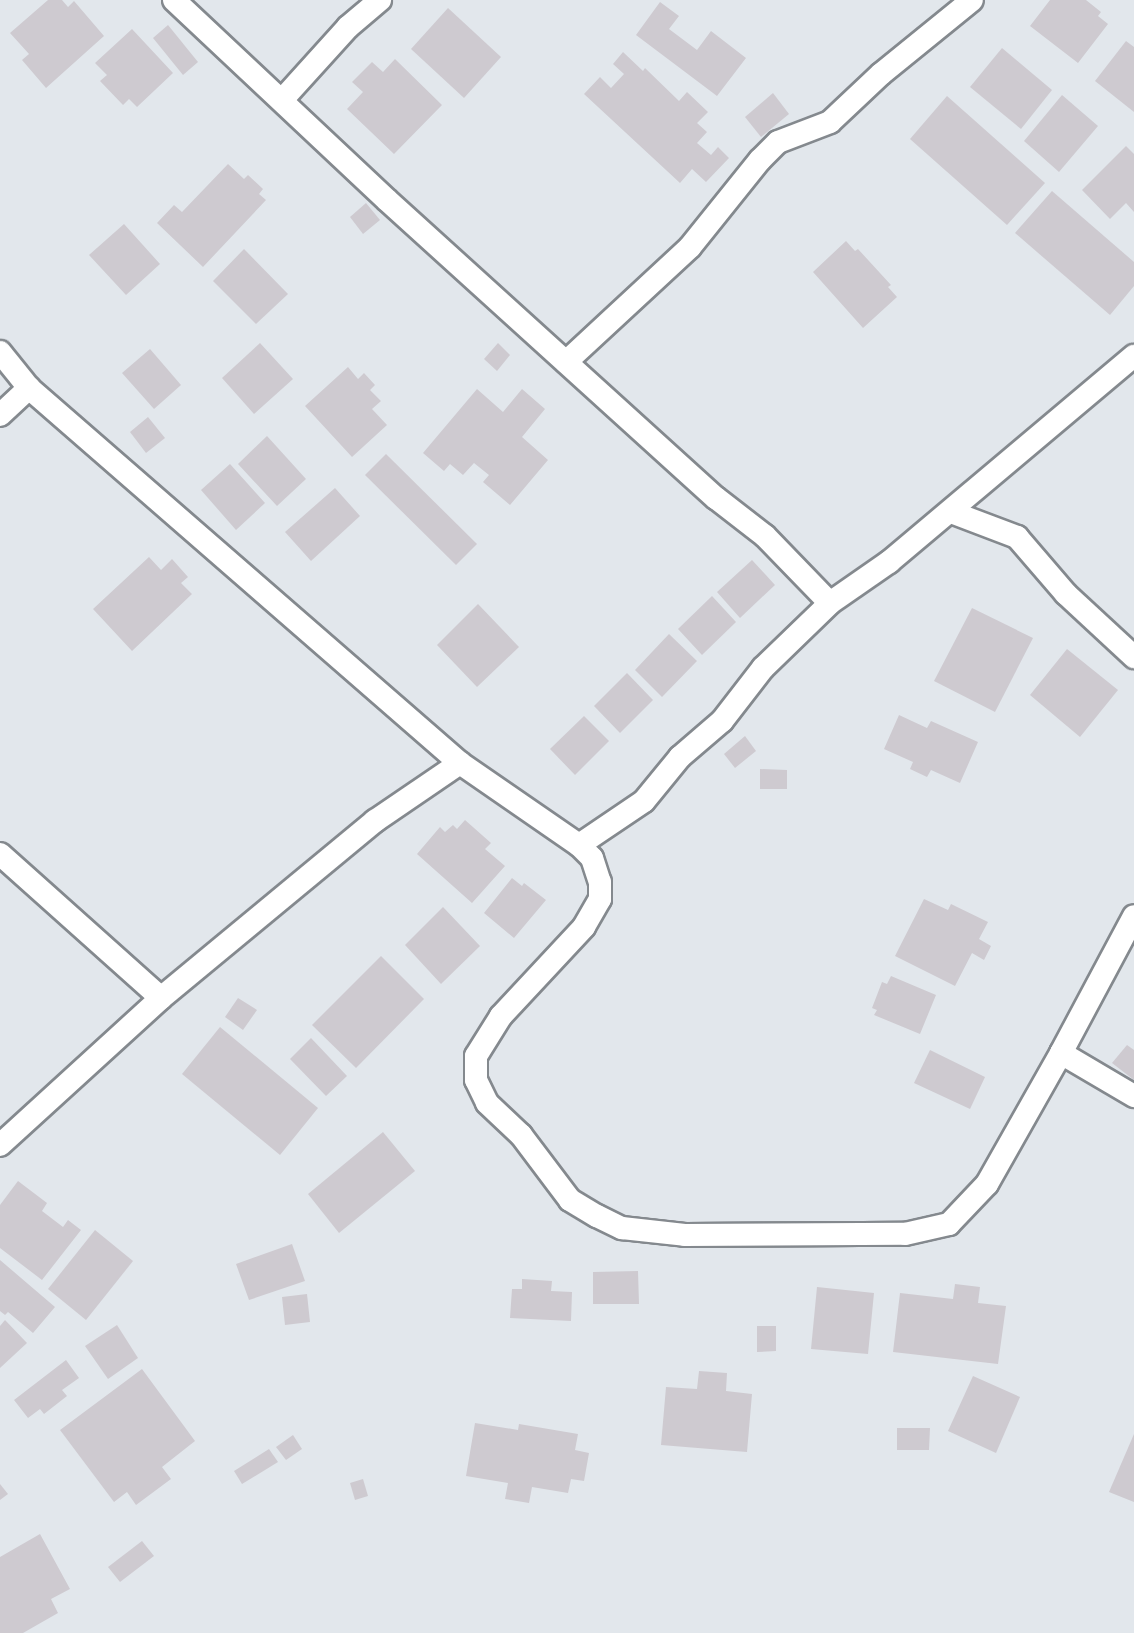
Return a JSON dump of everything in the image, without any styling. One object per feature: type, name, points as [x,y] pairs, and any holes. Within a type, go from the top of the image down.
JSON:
[{"type":"street","points":[[174,0],[566,362],[716,498],[765,536],[830,603]]},
{"type":"street","points":[[282,100],[348,27],[380,0]]},
{"type":"street","points":[[566,362],[690,247],[760,160],[778,142],[830,122],[881,74],[972,0]]},
{"type":"street","points":[[0,352],[28,388],[460,763],[579,845],[592,858],[600,882],[600,899],[584,927],[501,1016],[476,1056],[476,1080],[487,1103],[521,1135],[570,1200],[622,1228],[685,1235],[816,1236],[905,1234],[949,1224],[987,1184],[1061,1053],[1134,916]]},
{"type":"street","points":[[579,845],[644,801],[680,757],[722,721],[763,668],[830,603],[889,562],[951,512],[1134,356]]},
{"type":"street","points":[[0,415],[28,388]]},
{"type":"street","points":[[951,512],[1017,537],[1066,594],[1134,657]]},
{"type":"street","points":[[0,1145],[160,998],[375,821],[460,763]]},
{"type":"street","points":[[0,854],[160,998]]},
{"type":"street","points":[[1061,1053],[1134,1096]]},
{"type":"building","points":[[48,0],[62,0],[68,7],[74,1],[104,36],[46,88],[22,60],[29,54],[10,33]]},
{"type":"building","points":[[1050,0],[1086,0],[1101,12],[1098,16],[1108,24],[1078,63],[1030,26]]},
{"type":"building","points":[[660,2],[679,16],[669,29],[697,50],[711,31],[746,58],[717,96],[636,35]]},
{"type":"building","points":[[448,8],[501,57],[464,98],[411,49]]},
{"type":"building","points":[[168,25],[198,62],[183,75],[153,38]]},
{"type":"building","points":[[132,29],[173,73],[137,107],[129,99],[123,105],[100,81],[107,75],[95,63]]},
{"type":"building","points":[[1126,41],[1134,47],[1134,112],[1095,81]]},
{"type":"building","points":[[1002,48],[1052,90],[1021,129],[970,87]]},
{"type":"building","points":[[623,52],[643,71],[645,68],[679,101],[687,92],[708,112],[697,123],[707,132],[697,143],[711,155],[718,147],[729,158],[706,182],[692,169],[680,183],[584,94],[600,77],[611,88],[624,74],[613,64]]},
{"type":"building","points":[[395,59],[442,105],[394,154],[347,109],[363,92],[352,82],[372,62],[383,72]]},
{"type":"building","points":[[773,93],[789,114],[761,137],[745,117]]},
{"type":"building","points":[[1062,95],[1098,126],[1059,172],[1024,141]]},
{"type":"building","points":[[947,96],[1045,183],[1007,225],[910,139]]},
{"type":"building","points":[[1126,146],[1134,154],[1134,212],[1126,203],[1110,219],[1082,190]]},
{"type":"building","points":[[228,164],[244,179],[248,175],[263,189],[259,194],[266,200],[203,267],[157,223],[174,205],[182,212]]},
{"type":"building","points":[[1052,191],[1134,262],[1134,286],[1110,315],[1015,233]]},
{"type":"building","points":[[366,203],[380,220],[363,234],[350,217]]},
{"type":"building","points":[[124,224],[160,264],[126,295],[89,255]]},
{"type":"building","points":[[846,241],[855,251],[858,249],[891,285],[888,287],[897,297],[863,328],[813,272]]},
{"type":"building","points":[[244,249],[288,294],[256,324],[213,281]]},
{"type":"building","points":[[260,343],[293,379],[254,414],[222,378]]},
{"type":"building","points":[[498,343],[510,355],[497,371],[484,359]]},
{"type":"building","points":[[150,349],[181,385],[154,409],[122,373]]},
{"type":"building","points":[[348,367],[358,379],[364,373],[375,385],[370,390],[381,401],[372,409],[387,425],[352,457],[305,406]]},
{"type":"building","points":[[477,389],[503,412],[522,389],[545,409],[522,437],[548,460],[510,505],[483,482],[489,475],[474,463],[463,475],[450,464],[444,471],[423,453]]},
{"type":"building","points":[[148,417],[165,438],[146,453],[130,432]]},
{"type":"building","points":[[267,436],[306,479],[277,506],[238,464]]},
{"type":"building","points":[[386,454],[477,544],[456,565],[365,475]]},
{"type":"building","points":[[230,464],[265,503],[236,530],[201,490]]},
{"type":"building","points":[[335,488],[360,516],[311,561],[285,532]]},
{"type":"building","points":[[149,557],[161,570],[172,559],[188,577],[181,583],[192,594],[132,651],[93,609]]},
{"type":"building","points":[[752,560],[775,585],[740,618],[717,592]]},
{"type":"building","points":[[712,596],[736,622],[702,655],[678,629]]},
{"type":"building","points":[[478,604],[519,647],[477,687],[437,645]]},
{"type":"building","points":[[972,608],[1033,638],[995,712],[934,681]]},
{"type":"building","points":[[669,634],[697,661],[662,697],[635,670]]},
{"type":"building","points":[[1067,649],[1118,690],[1080,737],[1030,695]]},
{"type":"building","points":[[627,673],[653,700],[620,733],[594,706]]},
{"type":"building","points":[[899,715],[927,728],[931,721],[978,742],[960,783],[931,770],[927,777],[910,769],[913,762],[884,749]]},
{"type":"building","points":[[584,716],[609,741],[575,775],[550,749]]},
{"type":"building","points":[[745,736],[756,751],[735,768],[724,754]]},
{"type":"building","points":[[760,769],[787,770],[787,789],[760,789]]},
{"type":"building","points":[[465,820],[491,843],[485,849],[505,866],[472,903],[417,854],[440,827],[445,832],[453,825],[457,829]]},
{"type":"building","points":[[512,878],[522,886],[524,883],[546,900],[514,938],[484,913]]},
{"type":"building","points":[[924,899],[948,910],[951,904],[988,922],[979,939],[991,946],[984,960],[972,953],[955,986],[895,956]]},
{"type":"building","points":[[443,907],[480,946],[441,984],[405,945]]},
{"type":"building","points":[[381,956],[424,999],[356,1068],[312,1025]]},
{"type":"building","points":[[891,976],[936,995],[920,1034],[874,1015],[877,1010],[872,1008],[882,982],[887,984]]},
{"type":"building","points":[[238,998],[257,1010],[243,1030],[225,1017]]},
{"type":"building","points":[[220,1027],[318,1108],[280,1155],[182,1074]]},
{"type":"building","points":[[311,1038],[347,1076],[326,1096],[290,1059]]},
{"type":"building","points":[[1127,1045],[1134,1050],[1134,1080],[1112,1063]]},
{"type":"building","points":[[930,1050],[985,1077],[970,1109],[914,1083]]},
{"type":"building","points":[[383,1132],[415,1171],[339,1233],[308,1194]]},
{"type":"building","points":[[18,1181],[47,1203],[42,1211],[63,1227],[68,1220],[81,1230],[42,1280],[0,1248],[0,1205]]},
{"type":"building","points":[[95,1230],[133,1261],[86,1320],[48,1289]]},
{"type":"building","points":[[292,1244],[305,1281],[249,1300],[236,1264]]},
{"type":"building","points":[[0,1260],[55,1307],[33,1333],[8,1312],[5,1315],[0,1311]]},
{"type":"building","points":[[638,1271],[639,1304],[593,1304],[593,1272]]},
{"type":"building","points":[[522,1279],[552,1281],[551,1291],[572,1292],[571,1321],[510,1318],[512,1289],[522,1289]]},
{"type":"building","points":[[955,1284],[980,1287],[978,1303],[1006,1306],[998,1364],[893,1352],[900,1293],[953,1299]]},
{"type":"building","points":[[817,1287],[874,1293],[868,1354],[811,1349]]},
{"type":"building","points":[[307,1294],[310,1322],[285,1325],[282,1297]]},
{"type":"building","points":[[5,1320],[27,1343],[0,1368],[0,1326]]},
{"type":"building","points":[[117,1325],[138,1358],[108,1379],[85,1346]]},
{"type":"building","points":[[757,1326],[776,1326],[776,1351],[757,1352]]},
{"type":"building","points":[[66,1360],[79,1378],[62,1390],[67,1396],[44,1414],[40,1409],[28,1418],[14,1400]]},
{"type":"building","points":[[142,1369],[195,1441],[162,1467],[171,1479],[136,1505],[127,1492],[114,1502],[60,1430]]},
{"type":"building","points":[[699,1371],[727,1373],[726,1391],[752,1394],[747,1452],[661,1445],[666,1387],[697,1389]]},
{"type":"building","points":[[973,1376],[1020,1397],[996,1453],[948,1431]]},
{"type":"building","points":[[475,1423],[518,1430],[519,1424],[578,1434],[575,1450],[589,1453],[584,1481],[571,1479],[568,1493],[532,1487],[529,1503],[505,1499],[508,1483],[466,1476]]},
{"type":"building","points":[[897,1428],[930,1428],[929,1450],[897,1450]]},
{"type":"building","points":[[1134,1434],[1134,1502],[1109,1492]]},
{"type":"building","points":[[293,1435],[302,1449],[286,1460],[276,1447]]},
{"type":"building","points":[[269,1449],[278,1462],[242,1484],[234,1471]]},
{"type":"building","points":[[363,1479],[368,1496],[355,1500],[350,1483]]},
{"type":"building","points":[[0,1484],[8,1494],[0,1500]]},
{"type":"building","points":[[40,1534],[70,1589],[51,1599],[58,1613],[23,1633],[0,1633],[0,1557]]},
{"type":"building","points":[[142,1541],[154,1556],[120,1582],[108,1567]]}]
